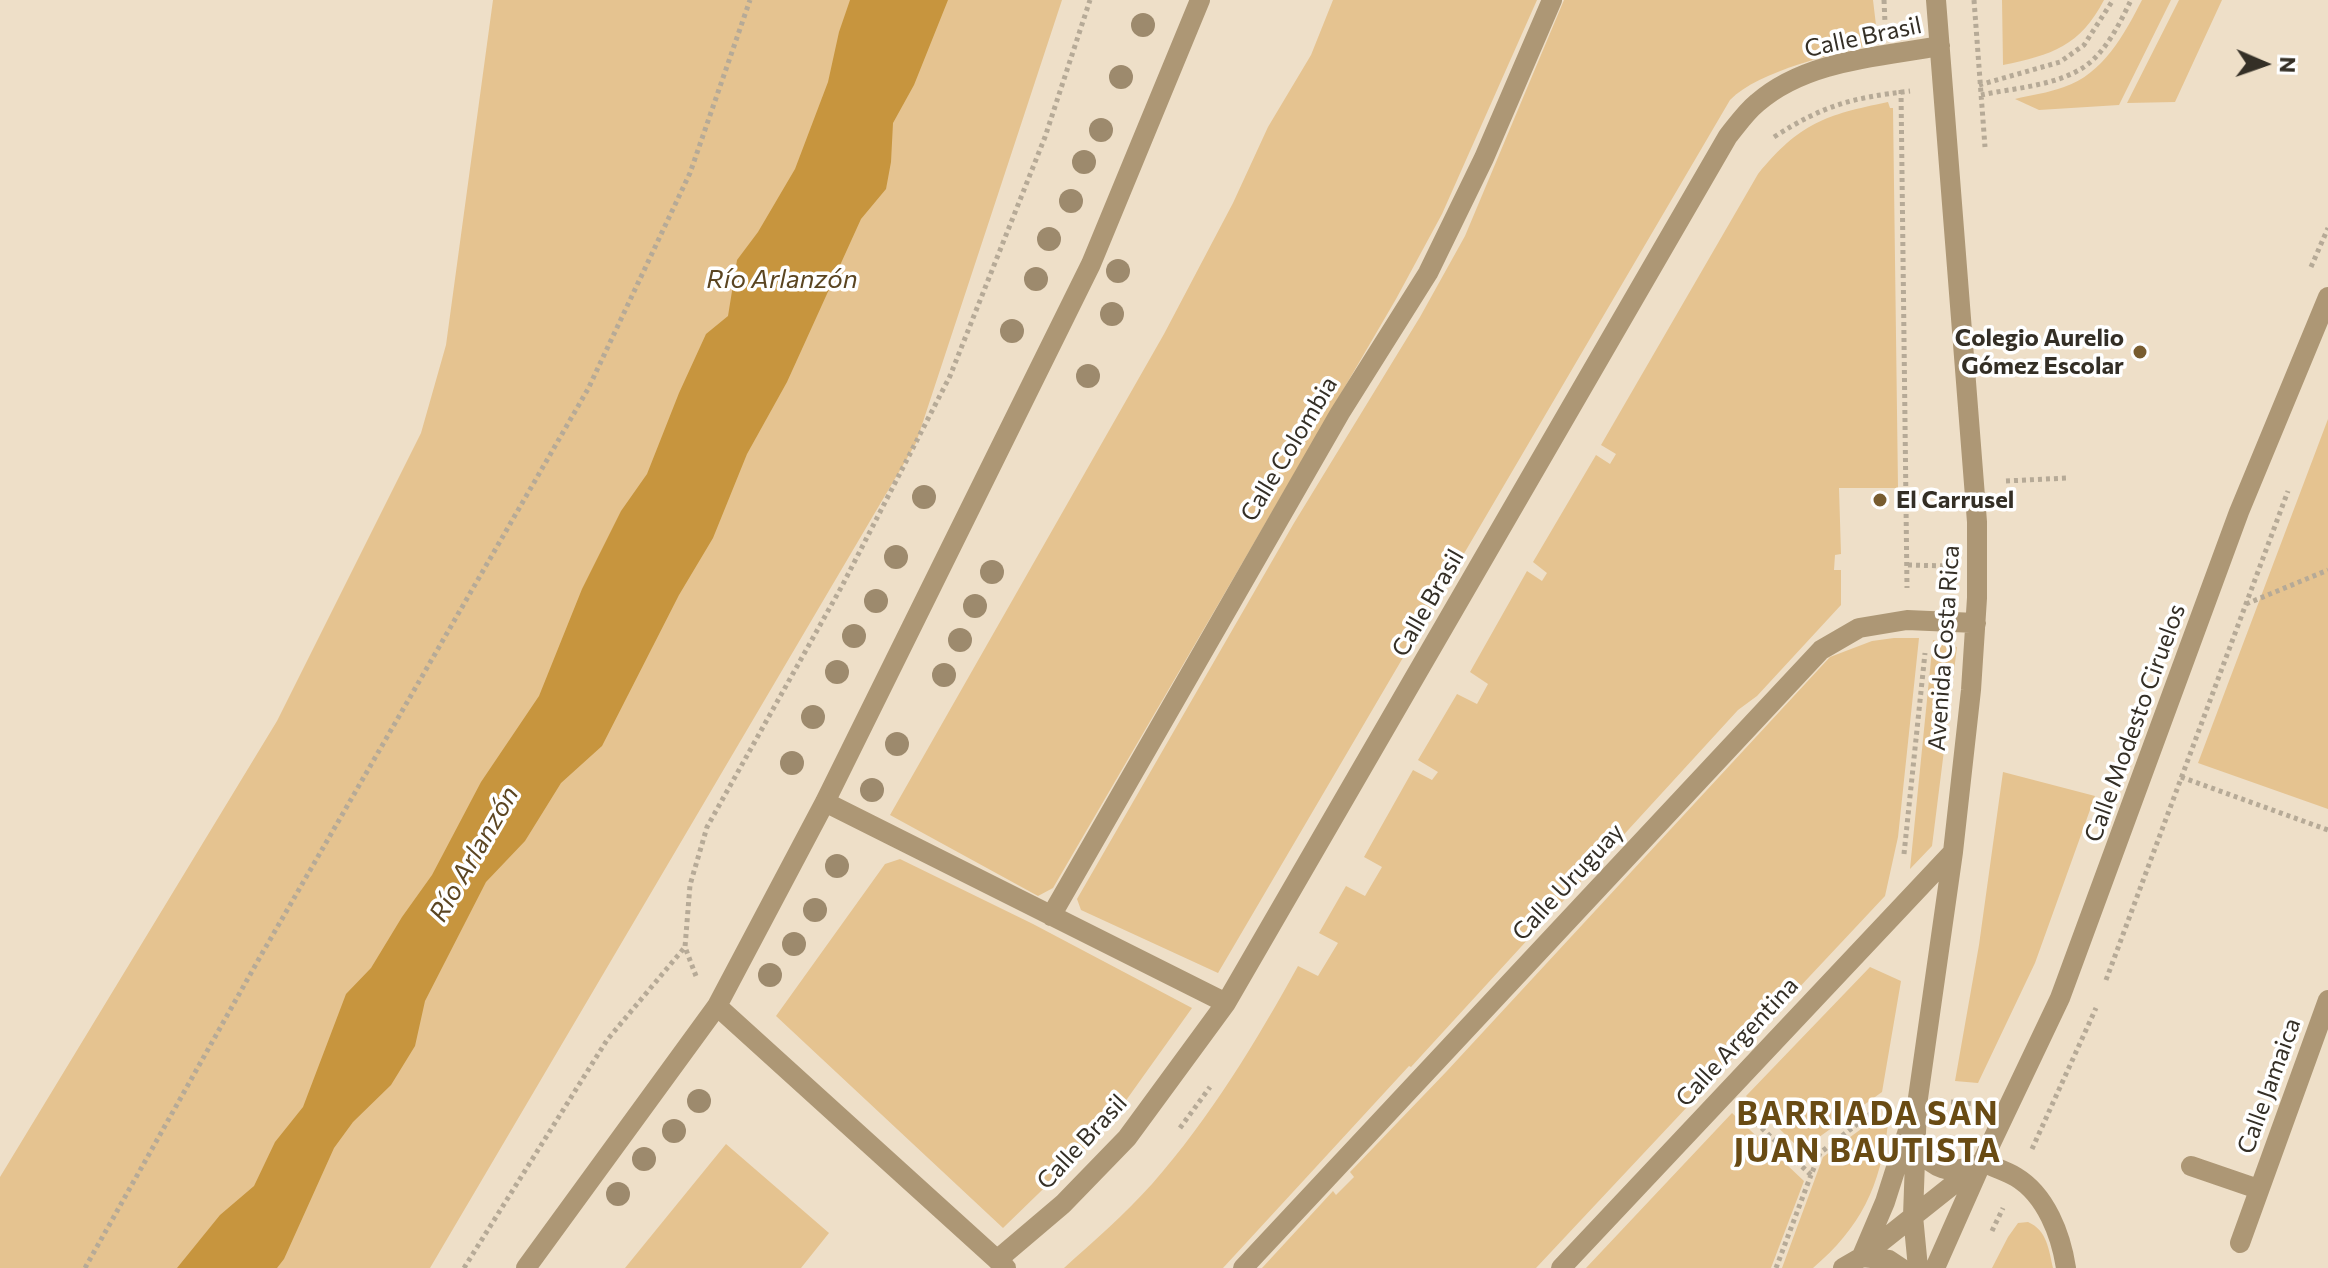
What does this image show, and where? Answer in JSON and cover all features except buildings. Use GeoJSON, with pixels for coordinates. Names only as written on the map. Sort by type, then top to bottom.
{"type":"FeatureCollection","features":[{"type":"Feature","properties":{"kind":"street"},"geometry":{"type":"LineString","coordinates":[[526,1268],[717,1006],[825,802],[1091,264],[1200,0]]}},
{"type":"Feature","properties":{"kind":"street","name":"Calle Colombia"},"geometry":{"type":"LineString","coordinates":[[1051,916],[1340,413],[1428,273],[1484,158],[1552,0]]}},
{"type":"Feature","properties":{"kind":"street","name":"Avenida Costa Rica"},"geometry":{"type":"LineString","coordinates":[[1918,1268],[1913,1216],[1917,1105],[1953,852],[1976,623],[1977,522],[1936,0]]}},
{"type":"Feature","properties":{"kind":"street","name":"Calle Brasil"},"geometry":{"type":"LineString","coordinates":[[1001,1264],[1127,1138],[1226,1003],[1728,136],[1756,103],[1809,73],[1830,66],[1940,46]]}},
{"type":"Feature","properties":{"kind":"street","name":"Calle Modesto Ciruelos"},"geometry":{"type":"LineString","coordinates":[[1935,1268],[2060,998],[2239,512],[2328,297]]}},
{"type":"Feature","properties":{"kind":"street","name":"Calle Uruguay"},"geometry":{"type":"LineString","coordinates":[[1243,1268],[1821,650],[1859,628],[1907,620],[1976,623]]}},
{"type":"Feature","properties":{"kind":"street"},"geometry":{"type":"LineString","coordinates":[[825,802],[1226,1003]]}},
{"type":"Feature","properties":{"kind":"street","name":"Calle Argentina"},"geometry":{"type":"LineString","coordinates":[[1561,1268],[1953,852]]}},
{"type":"Feature","properties":{"kind":"street","name":"Calle Jamaica"},"geometry":{"type":"LineString","coordinates":[[2240,1243],[2328,1000]]}},
{"type":"Feature","properties":{"kind":"street"},"geometry":{"type":"LineString","coordinates":[[717,1006],[1001,1264]]}},
{"type":"Feature","properties":{"kind":"street","name":"Avenida Costa Rica"},"geometry":{"type":"LineString","coordinates":[[1862,1257],[1885,1202],[1917,1105]]}},
{"type":"Feature","properties":{"kind":"street"},"geometry":{"type":"LineString","coordinates":[[1917,1149],[1932,1166],[1947,1171],[1964,1170],[1982,1162],[2018,1178],[2040,1200],[2055,1226],[2066,1268]]}},
{"type":"Feature","properties":{"kind":"street","name":"Calle Modesto Ciruelos"},"geometry":{"type":"LineString","coordinates":[[1843,1268],[1862,1257],[1982,1162]]}},
{"type":"Feature","properties":{"kind":"street","name":"Calle Jamaica"},"geometry":{"type":"LineString","coordinates":[[2191,1166],[2258,1189]]}},
{"type":"Feature","properties":{"kind":"street"},"geometry":{"type":"LineString","coordinates":[[1862,1257],[1889,1260],[1901,1268]]}},
{"type":"Feature","properties":{"kind":"path"},"geometry":{"type":"LineString","coordinates":[[85,1268],[267,943],[588,389],[690,173],[750,0]]}},
{"type":"Feature","properties":{"kind":"path"},"geometry":{"type":"LineString","coordinates":[[717,1006],[700,987],[685,947],[690,885],[707,827],[842,586],[950,376],[1045,137],[1090,0]]}},
{"type":"Feature","properties":{"kind":"path"},"geometry":{"type":"LineString","coordinates":[[1974,0],[1985,155]]}},
{"type":"Feature","properties":{"kind":"path"},"geometry":{"type":"LineString","coordinates":[[1943,87],[1981,85],[2060,62],[2084,45],[2113,0]]}},
{"type":"Feature","properties":{"kind":"path"},"geometry":{"type":"LineString","coordinates":[[1981,95],[2043,83],[2084,67],[2105,44],[2131,0]]}},
{"type":"Feature","properties":{"kind":"path"},"geometry":{"type":"LineString","coordinates":[[1900,53],[1907,620]]}},
{"type":"Feature","properties":{"kind":"path"},"geometry":{"type":"LineString","coordinates":[[2309,271],[2328,228]]}},
{"type":"Feature","properties":{"kind":"path"},"geometry":{"type":"LineString","coordinates":[[2005,466],[2006,496]]}},
{"type":"Feature","properties":{"kind":"path"},"geometry":{"type":"LineString","coordinates":[[2005,481],[2067,478]]}},
{"type":"Feature","properties":{"kind":"path"},"geometry":{"type":"LineString","coordinates":[[2106,980],[2290,486]]}},
{"type":"Feature","properties":{"kind":"path"},"geometry":{"type":"LineString","coordinates":[[2246,604],[2328,570]]}},
{"type":"Feature","properties":{"kind":"path"},"geometry":{"type":"LineString","coordinates":[[2181,777],[2328,830]]}},
{"type":"Feature","properties":{"kind":"path"},"geometry":{"type":"LineString","coordinates":[[464,1268],[607,1040],[685,947]]}},
{"type":"Feature","properties":{"kind":"path"},"geometry":{"type":"LineString","coordinates":[[2090,1024],[2101,995]]}},
{"type":"Feature","properties":{"kind":"path"},"geometry":{"type":"LineString","coordinates":[[1950,1101],[1977,1105]]}},
{"type":"Feature","properties":{"kind":"path"},"geometry":{"type":"LineString","coordinates":[[1776,1268],[1811,1175]]}},
{"type":"Feature","properties":{"kind":"shaded area"},"geometry":{"type":"Polygon","coordinates":[[[493,0],[1062,0],[916,443],[430,1268],[0,1268],[0,1177],[277,721],[421,433],[446,345],[493,0]]]}},
{"type":"Feature","properties":{"kind":"shaded area"},"geometry":{"type":"Polygon","coordinates":[[[1333,0],[1537,0],[1442,214],[1396,299],[1053,888],[1038,896],[890,815],[1164,334],[1233,203],[1268,127],[1311,55],[1333,0]]]}},
{"type":"Feature","properties":{"kind":"shaded area"},"geometry":{"type":"Polygon","coordinates":[[[1564,0],[1873,0],[1878,42],[1778,72],[1743,89],[1730,100],[1218,973],[1081,910],[1077,899],[1294,523],[1420,317],[1465,236],[1564,0]]]}},
{"type":"Feature","properties":{"kind":"shaded area"},"geometry":{"type":"Polygon","coordinates":[[[2002,0],[2104,0],[2085,28],[2063,46],[2003,65],[2002,0]]]}},
{"type":"Feature","properties":{"kind":"shaded area"},"geometry":{"type":"Polygon","coordinates":[[[2142,0],[2171,0],[2119,105],[2039,110],[2015,99],[2064,87],[2090,73],[2111,52],[2142,0]]]}},
{"type":"Feature","properties":{"kind":"shaded area"},"geometry":{"type":"Polygon","coordinates":[[[2179,0],[2222,0],[2175,102],[2127,103],[2179,0]]]}},
{"type":"Feature","properties":{"kind":"shaded area"},"geometry":{"type":"Polygon","coordinates":[[[1888,102],[1893,108],[1898,488],[1839,488],[1841,554],[1835,555],[1834,570],[1841,570],[1841,605],[1757,696],[1738,710],[1223,1268],[1064,1268],[1142,1195],[1173,1159],[1249,1051],[1298,966],[1318,976],[1338,943],[1319,933],[1346,886],[1365,896],[1382,867],[1364,857],[1413,770],[1432,780],[1438,772],[1418,760],[1457,694],[1477,704],[1488,684],[1470,672],[1527,571],[1542,581],[1547,573],[1533,562],[1596,455],[1610,464],[1616,454],[1601,445],[1758,174],[1787,143],[1815,124],[1888,102]]]}},
{"type":"Feature","properties":{"kind":"shaded area"},"geometry":{"type":"Polygon","coordinates":[[[2328,419],[2328,809],[2198,763],[2328,419]]]}},
{"type":"Feature","properties":{"kind":"shaded area"},"geometry":{"type":"Polygon","coordinates":[[[1919,638],[1898,837],[1885,896],[1536,1268],[1262,1268],[1333,1191],[1336,1195],[1354,1177],[1350,1172],[1830,657],[1872,641],[1919,638]]]}},
{"type":"Feature","properties":{"kind":"shaded area"},"geometry":{"type":"Polygon","coordinates":[[[1933,640],[1957,647],[1932,846],[1910,869],[1933,640]]]}},
{"type":"Feature","properties":{"kind":"shaded area"},"geometry":{"type":"Polygon","coordinates":[[[2003,772],[2095,796],[2035,963],[1978,1083],[1955,1081],[1979,945],[2003,772]]]}},
{"type":"Feature","properties":{"kind":"shaded area"},"geometry":{"type":"Polygon","coordinates":[[[900,859],[1033,924],[1192,1008],[1107,1127],[1003,1228],[776,1016],[885,864],[900,859]]]}},
{"type":"Feature","properties":{"kind":"shaded area"},"geometry":{"type":"Polygon","coordinates":[[[1870,967],[1901,981],[1882,1092],[1801,1150],[1746,1096],[1870,967]]]}},
{"type":"Feature","properties":{"kind":"shaded area"},"geometry":{"type":"Polygon","coordinates":[[[1732,1113],[1804,1181],[1771,1268],[1586,1268],[1732,1113]]]}},
{"type":"Feature","properties":{"kind":"shaded area"},"geometry":{"type":"Polygon","coordinates":[[[1872,1121],[1888,1124],[1880,1167],[1856,1221],[1830,1253],[1813,1268],[1782,1268],[1823,1157],[1872,1121]]]}},
{"type":"Feature","properties":{"kind":"shaded area"},"geometry":{"type":"Polygon","coordinates":[[[726,1144],[829,1233],[801,1268],[625,1268],[726,1144]]]}},
{"type":"Feature","properties":{"kind":"shaded area"},"geometry":{"type":"Polygon","coordinates":[[[2028,1222],[2043,1235],[2053,1268],[1992,1268],[2018,1223],[2028,1222]]]}},
{"type":"Feature","properties":{"kind":"water","name":"Río Arlanzón"},"geometry":{"type":"Polygon","coordinates":[[[850,0],[948,0],[914,85],[893,123],[886,189],[861,219],[787,382],[747,454],[713,538],[679,595],[602,746],[561,783],[525,841],[486,882],[425,1001],[415,1046],[391,1085],[353,1122],[334,1148],[284,1259],[277,1268],[177,1268],[220,1215],[254,1186],[275,1142],[303,1107],[346,994],[371,968],[432,875],[481,782],[539,696],[582,589],[621,511],[647,474],[706,334],[728,316],[737,260],[758,232],[795,169],[828,82],[850,0]]]}},
{"type":"Feature","properties":{"kind":"place","name":"Colegio Aurelio Gómez Escolar"},"geometry":{"type":"Point","coordinates":[2140,352]}},
{"type":"Feature","properties":{"kind":"place","name":"El Carrusel"},"geometry":{"type":"Point","coordinates":[1880,500]}},
{"type":"Feature","properties":{"kind":"district","name":"BARRIADA SAN JUAN BAUTISTA"},"geometry":{"type":"Point","coordinates":[1868,1132]}}]}
